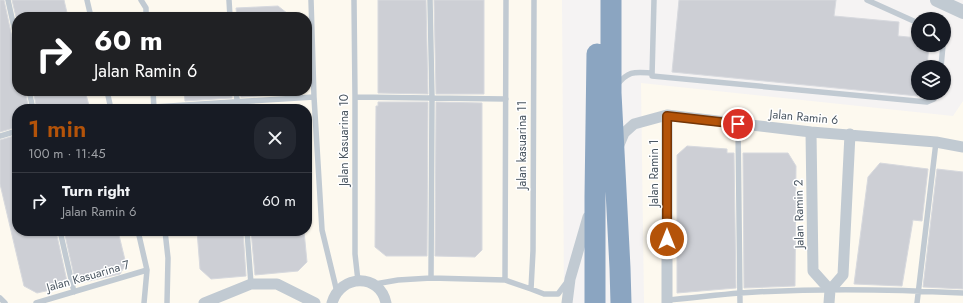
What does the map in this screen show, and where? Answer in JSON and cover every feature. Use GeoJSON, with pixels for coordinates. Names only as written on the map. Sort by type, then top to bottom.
{"type":"FeatureCollection","features":[{"type":"Feature","properties":{"kind":"highway"},"geometry":{"type":"LineString","coordinates":[[595,303],[598,0]]}},
{"type":"Feature","properties":{"kind":"highway"},"geometry":{"type":"LineString","coordinates":[[611,0],[611,93],[621,303]]}},
{"type":"Feature","properties":{"kind":"street"},"geometry":{"type":"LineString","coordinates":[[937,0],[963,12]]}},
{"type":"Feature","properties":{"kind":"street","name":"Jalan Ramin 6"},"geometry":{"type":"LineString","coordinates":[[614,157],[624,133],[634,124],[667,116],[811,132],[936,142],[963,147]]}},
{"type":"Feature","properties":{"kind":"street","name":"Jalan Ramin 1"},"geometry":{"type":"LineString","coordinates":[[667,116],[667,302]]}},
{"type":"Feature","properties":{"kind":"street","name":"Jalan Ramin 2"},"geometry":{"type":"LineString","coordinates":[[811,132],[813,271],[830,290]]}},
{"type":"Feature","properties":{"kind":"street"},"geometry":{"type":"LineString","coordinates":[[829,303],[830,290],[843,276],[850,134]]}},
{"type":"Feature","properties":{"kind":"street"},"geometry":{"type":"LineString","coordinates":[[567,303],[570,279],[595,196]]}},
{"type":"Feature","properties":{"kind":"street"},"geometry":{"type":"LineString","coordinates":[[332,303],[337,292],[343,286],[350,282],[358,281],[374,284],[383,293],[386,303]]}},
{"type":"Feature","properties":{"kind":"street"},"geometry":{"type":"LineString","coordinates":[[204,303],[251,284],[277,284],[315,303]]}},
{"type":"Feature","properties":{"kind":"lane"},"geometry":{"type":"LineString","coordinates":[[8,0],[12,18]]}},
{"type":"Feature","properties":{"kind":"lane"},"geometry":{"type":"LineString","coordinates":[[87,0],[90,12]]}},
{"type":"Feature","properties":{"kind":"lane"},"geometry":{"type":"LineString","coordinates":[[141,0],[146,8],[146,12]]}},
{"type":"Feature","properties":{"kind":"lane"},"geometry":{"type":"LineString","coordinates":[[229,0],[230,12]]}},
{"type":"Feature","properties":{"kind":"lane","name":"Jalan Kasuarina 10"},"geometry":{"type":"LineString","coordinates":[[311,0],[311,12]]}},
{"type":"Feature","properties":{"kind":"lane","name":"Jalan Kasuarina 10"},"geometry":{"type":"LineString","coordinates":[[354,0],[355,254],[358,281]]}},
{"type":"Feature","properties":{"kind":"lane"},"geometry":{"type":"LineString","coordinates":[[430,0],[432,98],[431,278]]}},
{"type":"Feature","properties":{"kind":"lane","name":"Jalan kasuarina 11"},"geometry":{"type":"LineString","coordinates":[[504,280],[506,0]]}},
{"type":"Feature","properties":{"kind":"lane","name":"Jalan kasuarina 11"},"geometry":{"type":"LineString","coordinates":[[531,289],[533,252],[534,0]]}},
{"type":"Feature","properties":{"kind":"lane"},"geometry":{"type":"LineString","coordinates":[[654,0],[652,76],[927,102],[932,100]]}},
{"type":"Feature","properties":{"kind":"lane"},"geometry":{"type":"LineString","coordinates":[[867,0],[911,20]]}},
{"type":"Feature","properties":{"kind":"lane","name":"Jalan Kasuarina 10"},"geometry":{"type":"LineString","coordinates":[[312,32],[314,97],[322,230],[337,292]]}},
{"type":"Feature","properties":{"kind":"lane"},"geometry":{"type":"LineString","coordinates":[[611,93],[622,79],[633,72],[652,73]]}},
{"type":"Feature","properties":{"kind":"lane"},"geometry":{"type":"LineString","coordinates":[[236,96],[237,102]]}},
{"type":"Feature","properties":{"kind":"lane"},"geometry":{"type":"LineString","coordinates":[[209,104],[314,97]]}},
{"type":"Feature","properties":{"kind":"lane"},"geometry":{"type":"LineString","coordinates":[[355,97],[506,99]]}},
{"type":"Feature","properties":{"kind":"lane"},"geometry":{"type":"LineString","coordinates":[[738,124],[740,303]]}},
{"type":"Feature","properties":{"kind":"lane"},"geometry":{"type":"LineString","coordinates":[[0,136],[12,132]]}},
{"type":"Feature","properties":{"kind":"lane"},"geometry":{"type":"LineString","coordinates":[[918,303],[918,291],[936,142]]}},
{"type":"Feature","properties":{"kind":"lane"},"geometry":{"type":"LineString","coordinates":[[61,236],[74,292]]}},
{"type":"Feature","properties":{"kind":"lane"},"geometry":{"type":"LineString","coordinates":[[139,236],[147,270],[144,303]]}},
{"type":"Feature","properties":{"kind":"lane"},"geometry":{"type":"LineString","coordinates":[[166,236],[168,258],[167,303]]}},
{"type":"Feature","properties":{"kind":"lane"},"geometry":{"type":"LineString","coordinates":[[247,236],[251,284]]}},
{"type":"Feature","properties":{"kind":"lane","name":"Jalan Kasuarina 7"},"geometry":{"type":"LineString","coordinates":[[36,303],[147,270]]}},
{"type":"Feature","properties":{"kind":"lane"},"geometry":{"type":"LineString","coordinates":[[374,284],[398,280],[431,278],[504,280],[544,294],[558,294],[570,279]]}},
{"type":"Feature","properties":{"kind":"lane"},"geometry":{"type":"LineString","coordinates":[[667,302],[740,293],[830,290],[963,293]]}},
{"type":"Feature","properties":{"kind":"lane"},"geometry":{"type":"LineString","coordinates":[[0,298],[5,303]]}},
{"type":"Feature","properties":{"kind":"shaded area"},"geometry":{"type":"Polygon","coordinates":[[[0,0],[562,0],[564,303],[0,303],[0,0]]]}},
{"type":"Feature","properties":{"kind":"shaded area"},"geometry":{"type":"Polygon","coordinates":[[[641,83],[953,116],[963,101],[963,303],[644,303],[641,83]]]}},
{"type":"Feature","properties":{"kind":"building"},"geometry":{"type":"Polygon","coordinates":[[[0,0],[4,0],[12,37],[12,96],[26,96],[28,104],[12,104],[12,128],[0,132],[0,0]]]}},
{"type":"Feature","properties":{"kind":"building"},"geometry":{"type":"Polygon","coordinates":[[[12,0],[64,0],[67,12],[15,12],[12,0]]]}},
{"type":"Feature","properties":{"kind":"building"},"geometry":{"type":"Polygon","coordinates":[[[378,0],[426,0],[428,94],[378,93],[378,0]]]}},
{"type":"Feature","properties":{"kind":"building"},"geometry":{"type":"Polygon","coordinates":[[[434,0],[484,0],[484,94],[436,94],[434,0]]]}},
{"type":"Feature","properties":{"kind":"building"},"geometry":{"type":"Polygon","coordinates":[[[679,0],[836,0],[834,16],[899,22],[898,36],[911,37],[911,52],[928,52],[928,60],[911,60],[911,95],[672,72],[679,0]]]}},
{"type":"Feature","properties":{"kind":"building"},"geometry":{"type":"Polygon","coordinates":[[[278,6],[286,12],[236,12],[236,8],[278,6]]]}},
{"type":"Feature","properties":{"kind":"building"},"geometry":{"type":"Polygon","coordinates":[[[34,96],[86,96],[89,104],[36,104],[34,96]]]}},
{"type":"Feature","properties":{"kind":"building"},"geometry":{"type":"Polygon","coordinates":[[[184,96],[232,96],[232,98],[185,101],[184,96]]]}},
{"type":"Feature","properties":{"kind":"building"},"geometry":{"type":"Polygon","coordinates":[[[378,102],[428,102],[427,256],[386,256],[375,247],[376,106],[378,106],[378,102]]]}},
{"type":"Feature","properties":{"kind":"building"},"geometry":{"type":"Polygon","coordinates":[[[436,102],[482,103],[482,250],[475,257],[435,256],[436,102]]]}},
{"type":"Feature","properties":{"kind":"building"},"geometry":{"type":"Polygon","coordinates":[[[12,136],[12,235],[0,184],[0,140],[12,136]]]}},
{"type":"Feature","properties":{"kind":"building"},"geometry":{"type":"Polygon","coordinates":[[[687,146],[727,149],[727,153],[734,153],[736,288],[677,293],[677,155],[687,146]]]}},
{"type":"Feature","properties":{"kind":"building"},"geometry":{"type":"Polygon","coordinates":[[[743,153],[788,153],[796,166],[795,286],[744,288],[743,153]]]}},
{"type":"Feature","properties":{"kind":"building"},"geometry":{"type":"Polygon","coordinates":[[[880,163],[928,169],[922,221],[913,220],[902,286],[854,284],[868,177],[880,163]]]}},
{"type":"Feature","properties":{"kind":"building"},"geometry":{"type":"Polygon","coordinates":[[[937,169],[963,172],[963,289],[923,287],[937,169]]]}},
{"type":"Feature","properties":{"kind":"building"},"geometry":{"type":"Polygon","coordinates":[[[12,236],[57,236],[68,286],[37,293],[24,286],[12,236]]]}},
{"type":"Feature","properties":{"kind":"building"},"geometry":{"type":"Polygon","coordinates":[[[65,236],[119,236],[126,264],[120,274],[76,284],[65,236]]]}},
{"type":"Feature","properties":{"kind":"building"},"geometry":{"type":"Polygon","coordinates":[[[197,236],[243,236],[246,276],[211,279],[200,269],[197,236]]]}},
{"type":"Feature","properties":{"kind":"building"},"geometry":{"type":"Polygon","coordinates":[[[251,236],[304,236],[307,262],[298,271],[255,275],[251,236]]]}},
{"type":"Feature","properties":{"kind":"route"},"geometry":{"type":"LineString","coordinates":[[667,239],[667,116],[738,124]]}}]}
